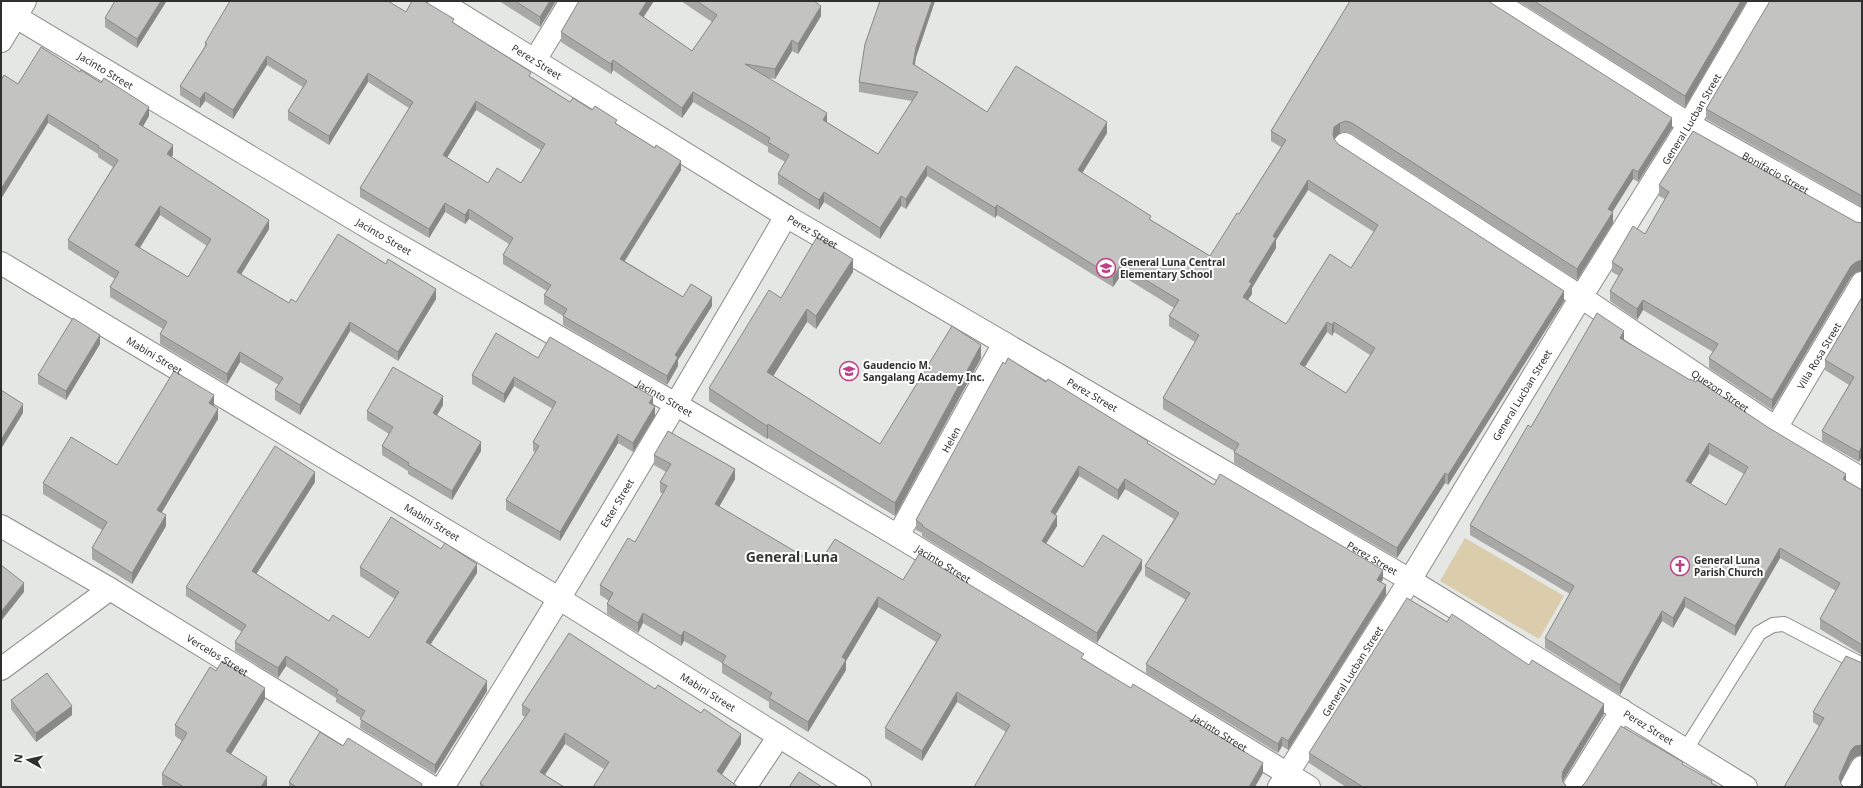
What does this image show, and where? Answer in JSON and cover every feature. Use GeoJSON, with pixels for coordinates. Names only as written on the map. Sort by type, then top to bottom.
{"type":"FeatureCollection","features":[{"type":"Feature","properties":{"kind":"street","name":"Perez Street"},"geometry":{"type":"LineString","coordinates":[[440,1],[786,216],[1410,580],[1686,748],[1746,787]]}},
{"type":"Feature","properties":{"kind":"street"},"geometry":{"type":"LineString","coordinates":[[535,60],[571,1]]}},
{"type":"Feature","properties":{"kind":"street","name":"Bonifacio Street"},"geometry":{"type":"LineString","coordinates":[[1495,1],[1689,124],[1862,221]]}},
{"type":"Feature","properties":{"kind":"street","name":"General Lucban Street"},"geometry":{"type":"LineString","coordinates":[[1283,780],[1410,580],[1581,297],[1689,124],[1761,1]]}},
{"type":"Feature","properties":{"kind":"street"},"geometry":{"type":"LineString","coordinates":[[1,41],[14,8]]}},
{"type":"Feature","properties":{"kind":"street","name":"Jacinto Street"},"geometry":{"type":"LineString","coordinates":[[14,8],[376,232],[898,536],[1283,780],[1309,787]]}},
{"type":"Feature","properties":{"kind":"street","name":"Quezon Street"},"geometry":{"type":"LineString","coordinates":[[1345,144],[1581,297],[1776,428],[1862,479]]}},
{"type":"Feature","properties":{"kind":"street","name":"Ester Street"},"geometry":{"type":"LineString","coordinates":[[443,787],[560,599],[676,406],[786,216]]}},
{"type":"Feature","properties":{"kind":"street","name":"Mabini Street"},"geometry":{"type":"LineString","coordinates":[[1,263],[560,599],[860,787]]}},
{"type":"Feature","properties":{"kind":"street","name":"Villa Rosa Street"},"geometry":{"type":"LineString","coordinates":[[1776,428],[1862,283]]}},
{"type":"Feature","properties":{"kind":"street","name":"Helen"},"geometry":{"type":"LineString","coordinates":[[898,536],[1004,343]]}},
{"type":"Feature","properties":{"kind":"street","name":"Vercelos Street"},"geometry":{"type":"LineString","coordinates":[[1,526],[110,589],[432,787]]}},
{"type":"Feature","properties":{"kind":"street"},"geometry":{"type":"LineString","coordinates":[[1,669],[110,589]]}},
{"type":"Feature","properties":{"kind":"street"},"geometry":{"type":"LineString","coordinates":[[1574,787],[1622,710]]}},
{"type":"Feature","properties":{"kind":"street"},"geometry":{"type":"LineString","coordinates":[[745,787],[779,736]]}},
{"type":"Feature","properties":{"kind":"street"},"geometry":{"type":"LineString","coordinates":[[1851,787],[1862,767]]}},
{"type":"Feature","properties":{"kind":"lane"},"geometry":{"type":"LineString","coordinates":[[1686,748],[1760,633],[1773,625],[1784,624],[1862,664]]}},
{"type":"Feature","properties":{"kind":"shaded area"},"geometry":{"type":"Polygon","coordinates":[[[1465,538],[1564,596],[1539,639],[1440,581],[1465,538]]]}},
{"type":"Feature","properties":{"kind":"building"},"geometry":{"type":"Polygon","coordinates":[[[115,1],[161,1],[137,39],[105,18],[115,1]]]}},
{"type":"Feature","properties":{"kind":"building"},"geometry":{"type":"Polygon","coordinates":[[[230,1],[388,1],[406,12],[412,1],[424,1],[454,19],[452,22],[531,72],[529,76],[570,102],[573,98],[592,110],[595,106],[617,120],[615,123],[655,148],[656,145],[681,161],[620,259],[683,297],[691,284],[712,297],[675,355],[678,357],[667,376],[563,316],[567,309],[544,295],[551,285],[503,255],[513,238],[469,209],[465,215],[445,203],[429,229],[360,188],[413,102],[368,73],[329,136],[288,111],[307,81],[267,56],[233,110],[205,92],[200,99],[180,86],[207,44],[205,43],[230,1]],[[476,101],[443,155],[488,183],[497,168],[521,183],[545,144],[476,101]]]}},
{"type":"Feature","properties":{"kind":"building"},"geometry":{"type":"Polygon","coordinates":[[[515,1],[550,1],[540,17],[515,1]]]}},
{"type":"Feature","properties":{"kind":"building"},"geometry":{"type":"Polygon","coordinates":[[[579,1],[647,1],[639,14],[692,51],[717,15],[697,1],[814,1],[821,6],[798,44],[792,40],[775,69],[745,64],[827,113],[823,120],[878,154],[918,92],[859,82],[865,44],[880,1],[932,1],[916,47],[913,64],[987,112],[1016,66],[1107,122],[1078,170],[1151,216],[1149,219],[1210,256],[1237,213],[1239,214],[1286,140],[1271,131],[1350,1],[1488,1],[1672,118],[1638,172],[1633,169],[1608,209],[1613,212],[1577,269],[1352,123],[1346,121],[1334,127],[1334,139],[1338,144],[1564,291],[1448,475],[1445,473],[1397,548],[1234,452],[1239,444],[1163,398],[1199,335],[1169,316],[1179,300],[1121,265],[1113,277],[997,205],[995,208],[927,166],[906,199],[901,196],[880,228],[824,192],[819,200],[778,174],[789,155],[768,142],[770,138],[693,92],[682,108],[613,60],[611,64],[561,32],[579,1]],[[1308,180],[1273,236],[1276,238],[1249,282],[1252,283],[1243,297],[1286,324],[1330,254],[1351,268],[1378,225],[1308,180]],[[1327,322],[1300,364],[1346,393],[1375,348],[1334,322],[1332,325],[1327,322]]]}},
{"type":"Feature","properties":{"kind":"building"},"geometry":{"type":"Polygon","coordinates":[[[1534,1],[1741,1],[1685,96],[1534,1]]]}},
{"type":"Feature","properties":{"kind":"building"},"geometry":{"type":"Polygon","coordinates":[[[1770,1],[1862,1],[1862,196],[1706,109],[1770,1]]]}},
{"type":"Feature","properties":{"kind":"building"},"geometry":{"type":"Polygon","coordinates":[[[41,47],[80,72],[81,70],[101,83],[104,78],[149,107],[139,124],[173,145],[167,154],[269,220],[237,272],[289,303],[291,299],[296,302],[338,234],[386,264],[388,259],[436,289],[398,352],[350,322],[300,405],[275,390],[283,378],[240,352],[227,374],[160,334],[167,322],[110,287],[119,272],[68,240],[118,160],[98,147],[99,146],[48,114],[1,189],[1,80],[4,75],[18,84],[41,47]],[[160,206],[135,245],[188,277],[211,239],[160,206]]]}},
{"type":"Feature","properties":{"kind":"building"},"geometry":{"type":"Polygon","coordinates":[[[1693,131],[1856,222],[1862,223],[1862,260],[1851,266],[1772,400],[1709,358],[1718,344],[1643,300],[1637,309],[1610,291],[1623,269],[1612,262],[1633,226],[1645,234],[1669,192],[1659,185],[1693,131]]]}},
{"type":"Feature","properties":{"kind":"building"},"geometry":{"type":"Polygon","coordinates":[[[817,237],[853,259],[816,316],[807,309],[767,372],[880,444],[952,326],[981,345],[895,503],[768,424],[767,426],[709,388],[769,290],[781,298],[817,237]]]}},
{"type":"Feature","properties":{"kind":"building"},"geometry":{"type":"Polygon","coordinates":[[[1862,297],[1862,446],[1859,452],[1822,431],[1854,377],[1825,360],[1862,297]]]}},
{"type":"Feature","properties":{"kind":"building"},"geometry":{"type":"Polygon","coordinates":[[[1597,313],[1624,331],[1620,338],[1690,380],[1696,382],[1697,380],[1769,428],[1846,474],[1843,479],[1862,490],[1862,645],[1820,619],[1840,583],[1780,548],[1735,626],[1685,597],[1673,618],[1662,611],[1620,685],[1545,638],[1574,586],[1470,525],[1528,425],[1531,427],[1597,313]],[[1709,443],[1686,481],[1726,505],[1748,467],[1709,443]]]}},
{"type":"Feature","properties":{"kind":"building"},"geometry":{"type":"Polygon","coordinates":[[[73,318],[100,335],[66,391],[38,375],[73,318]]]}},
{"type":"Feature","properties":{"kind":"building"},"geometry":{"type":"Polygon","coordinates":[[[496,333],[538,358],[550,337],[653,397],[649,403],[655,406],[633,443],[618,434],[560,532],[506,500],[539,446],[533,442],[556,402],[514,377],[504,394],[472,375],[496,333]]]}},
{"type":"Feature","properties":{"kind":"building"},"geometry":{"type":"Polygon","coordinates":[[[1008,358],[1046,382],[1048,379],[1148,441],[1147,443],[1214,485],[1220,474],[1383,570],[1377,580],[1386,585],[1288,741],[1282,737],[1278,744],[1146,664],[1190,593],[1145,566],[1179,513],[1125,479],[1118,490],[1079,466],[1051,512],[1057,516],[1042,541],[1083,567],[1103,535],[1142,560],[1097,633],[922,526],[923,525],[916,520],[1003,362],[1005,364],[1008,358]]]}},
{"type":"Feature","properties":{"kind":"building"},"geometry":{"type":"Polygon","coordinates":[[[393,367],[443,396],[433,413],[481,442],[452,491],[408,465],[409,463],[382,446],[393,427],[367,411],[393,367]]]}},
{"type":"Feature","properties":{"kind":"building"},"geometry":{"type":"Polygon","coordinates":[[[174,371],[214,395],[209,403],[218,409],[157,510],[166,515],[132,573],[92,548],[107,522],[43,483],[71,437],[117,465],[174,371]]]}},
{"type":"Feature","properties":{"kind":"building"},"geometry":{"type":"Polygon","coordinates":[[[1,390],[23,404],[1,440],[1,390]]]}},
{"type":"Feature","properties":{"kind":"building"},"geometry":{"type":"Polygon","coordinates":[[[668,431],[735,469],[715,504],[818,565],[835,539],[903,580],[919,554],[1084,654],[1081,658],[1131,688],[1133,684],[1263,763],[1249,787],[974,787],[1010,725],[957,692],[922,751],[885,728],[941,635],[878,597],[842,657],[846,660],[808,722],[769,698],[772,693],[722,663],[726,656],[684,631],[681,636],[643,613],[638,623],[607,604],[613,593],[600,585],[628,538],[635,542],[667,486],[660,482],[671,464],[654,455],[668,431]]]}},
{"type":"Feature","properties":{"kind":"building"},"geometry":{"type":"Polygon","coordinates":[[[275,446],[315,472],[252,571],[329,621],[333,615],[369,638],[399,592],[360,567],[391,517],[441,549],[445,543],[477,564],[426,642],[487,681],[435,765],[360,719],[365,711],[336,693],[338,690],[286,656],[278,668],[235,642],[246,625],[186,587],[275,446]]]}},
{"type":"Feature","properties":{"kind":"building"},"geometry":{"type":"Polygon","coordinates":[[[1,565],[24,583],[1,612],[1,565]]]}},
{"type":"Feature","properties":{"kind":"building"},"geometry":{"type":"Polygon","coordinates":[[[1407,598],[1447,622],[1452,614],[1529,665],[1532,660],[1604,704],[1563,771],[1563,782],[1567,787],[1363,787],[1309,753],[1407,598]]]}},
{"type":"Feature","properties":{"kind":"building"},"geometry":{"type":"Polygon","coordinates":[[[569,633],[655,689],[658,685],[701,713],[704,709],[741,734],[717,771],[738,787],[593,787],[609,762],[565,733],[540,772],[564,787],[485,787],[480,783],[530,710],[522,705],[569,633]]]}},
{"type":"Feature","properties":{"kind":"building"},"geometry":{"type":"Polygon","coordinates":[[[1846,656],[1862,663],[1862,745],[1855,746],[1851,750],[1839,777],[1841,784],[1844,787],[1784,787],[1824,718],[1813,712],[1846,656]]]}},
{"type":"Feature","properties":{"kind":"building"},"geometry":{"type":"Polygon","coordinates":[[[222,661],[265,688],[226,751],[267,777],[261,787],[184,787],[162,774],[187,733],[175,725],[210,667],[216,671],[222,661]]]}},
{"type":"Feature","properties":{"kind":"building"},"geometry":{"type":"Polygon","coordinates":[[[47,673],[72,706],[36,733],[11,700],[47,673]]]}},
{"type":"Feature","properties":{"kind":"building"},"geometry":{"type":"Polygon","coordinates":[[[1621,726],[1683,762],[1682,764],[1712,781],[1711,783],[1719,787],[1581,787],[1621,726]]]}},
{"type":"Feature","properties":{"kind":"building"},"geometry":{"type":"Polygon","coordinates":[[[320,732],[343,746],[348,738],[422,784],[421,787],[296,787],[289,782],[320,732]]]}},
{"type":"Feature","properties":{"kind":"building"},"geometry":{"type":"Polygon","coordinates":[[[799,772],[822,787],[789,787],[799,772]]]}},
{"type":"Feature","properties":{"kind":"place","name":"General Luna Central Elementary School"},"geometry":{"type":"Point","coordinates":[1106,268]}},
{"type":"Feature","properties":{"kind":"place","name":"Gaudencio M. Sangalang Academy Inc."},"geometry":{"type":"Point","coordinates":[849,371]}},
{"type":"Feature","properties":{"kind":"place","name":"General Luna Parish Church"},"geometry":{"type":"Point","coordinates":[1680,566]}},
{"type":"Feature","properties":{"kind":"district","name":"General Luna"},"geometry":{"type":"Point","coordinates":[792,556]}}]}
